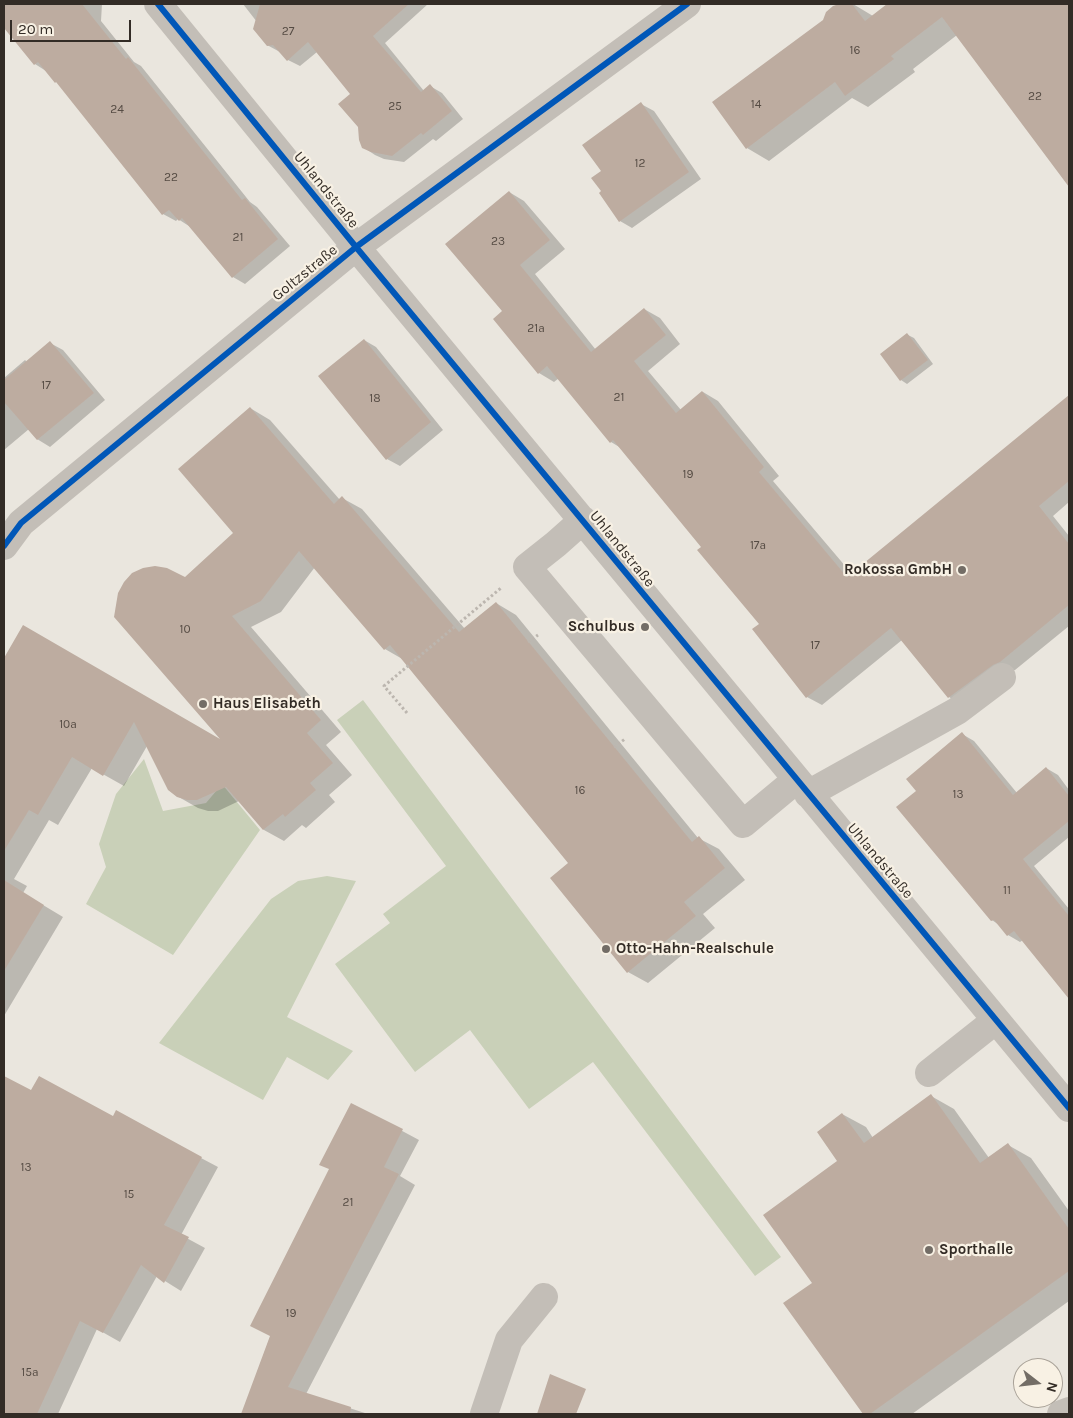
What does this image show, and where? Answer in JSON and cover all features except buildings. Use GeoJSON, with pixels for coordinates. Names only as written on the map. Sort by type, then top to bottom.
{"type":"FeatureCollection","features":[{"type":"Feature","properties":{"kind":"street","name":"Uhlandstraße"},"geometry":{"type":"LineString","coordinates":[[158,4],[356,247],[1069,1108]]}},
{"type":"Feature","properties":{"kind":"street","name":"Goltzstraße"},"geometry":{"type":"LineString","coordinates":[[4,546],[20,523],[356,247],[687,4]]}},
{"type":"Feature","properties":{"kind":"street"},"geometry":{"type":"LineString","coordinates":[[583,520],[527,567],[743,824],[802,787],[957,711],[1002,677]]}},
{"type":"Feature","properties":{"kind":"street"},"geometry":{"type":"LineString","coordinates":[[929,1073],[996,1020]]}},
{"type":"Feature","properties":{"kind":"street"},"geometry":{"type":"LineString","coordinates":[[484,1414],[509,1340],[544,1297]]}},
{"type":"Feature","properties":{"kind":"street"},"geometry":{"type":"LineString","coordinates":[[1061,1414],[1069,1411]]}},
{"type":"Feature","properties":{"kind":"path"},"geometry":{"type":"LineString","coordinates":[[407,713],[384,686],[527,567]]}},
{"type":"Feature","properties":{"kind":"path"},"geometry":{"type":"LineString","coordinates":[[447,634],[454,636]]}},
{"type":"Feature","properties":{"kind":"green space"},"geometry":{"type":"Polygon","coordinates":[[[363,700],[781,1257],[755,1276],[593,1062],[529,1109],[470,1030],[415,1072],[335,964],[390,923],[383,914],[446,866],[337,720],[363,700]]]}},
{"type":"Feature","properties":{"kind":"green space"},"geometry":{"type":"Polygon","coordinates":[[[144,759],[163,811],[206,803],[222,784],[260,830],[173,955],[86,904],[106,867],[99,844],[116,794],[144,759]]]}},
{"type":"Feature","properties":{"kind":"green space"},"geometry":{"type":"Polygon","coordinates":[[[327,876],[356,881],[287,1017],[353,1051],[328,1080],[287,1057],[263,1100],[159,1043],[271,899],[298,881],[327,876]]]}},
{"type":"Feature","properties":{"kind":"cycle path"},"geometry":{"type":"LineString","coordinates":[[158,4],[356,247],[1069,1108]]}},
{"type":"Feature","properties":{"kind":"cycle path"},"geometry":{"type":"LineString","coordinates":[[4,546],[21,523],[356,247],[687,4]]}},
{"type":"Feature","properties":{"kind":"place","name":"Rokossa GmbH"},"geometry":{"type":"Point","coordinates":[962,570]}},
{"type":"Feature","properties":{"kind":"place","name":"Schulbus"},"geometry":{"type":"Point","coordinates":[645,627]}},
{"type":"Feature","properties":{"kind":"place","name":"Haus Elisabeth"},"geometry":{"type":"Point","coordinates":[203,704]}},
{"type":"Feature","properties":{"kind":"place","name":"Otto-Hahn-Realschule"},"geometry":{"type":"Point","coordinates":[606,949]}},
{"type":"Feature","properties":{"kind":"place","name":"Sporthalle"},"geometry":{"type":"Point","coordinates":[929,1250]}}]}
